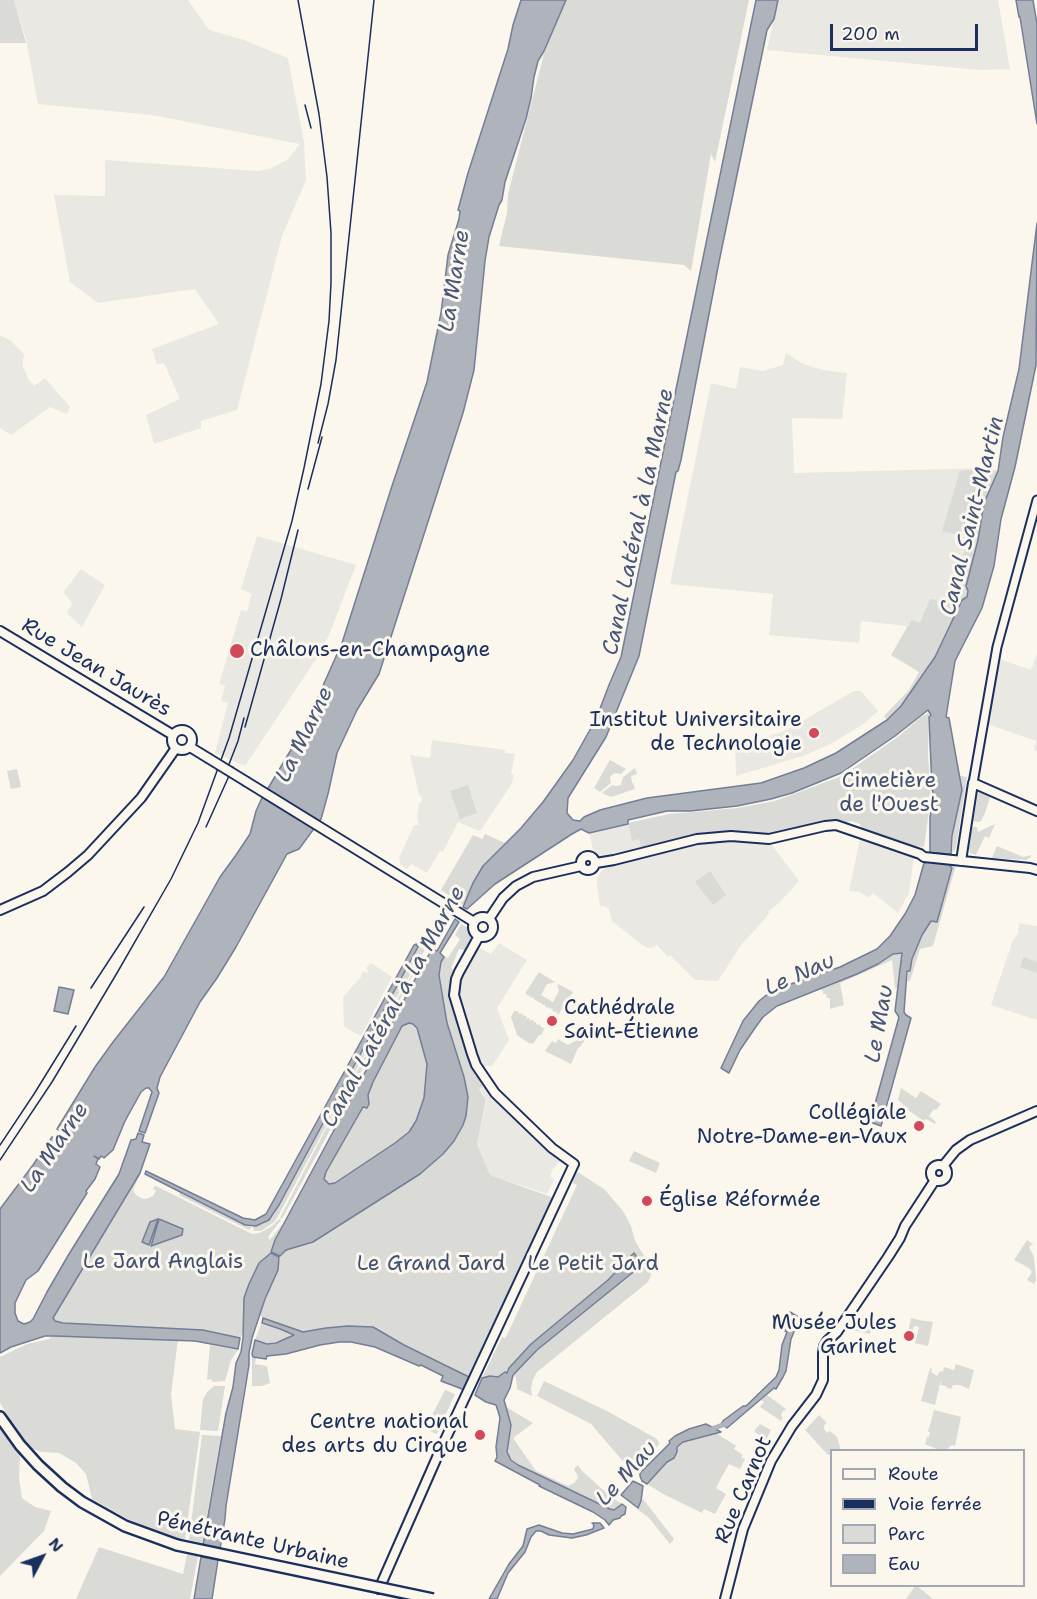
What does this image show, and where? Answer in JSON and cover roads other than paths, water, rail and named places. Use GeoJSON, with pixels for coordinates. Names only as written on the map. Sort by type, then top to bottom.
{"type":"FeatureCollection","features":[{"type":"Feature","properties":{"kind":"main road","name":"Rue Jean Jaurès"},"geometry":{"type":"LineString","coordinates":[[0,631],[173,735]]}},
{"type":"Feature","properties":{"kind":"main road"},"geometry":{"type":"LineString","coordinates":[[178,731],[188,732],[192,740],[190,747],[182,750],[176,748],[172,744],[173,735],[178,731]]}},
{"type":"Feature","properties":{"kind":"main road"},"geometry":{"type":"LineString","coordinates":[[190,747],[472,921]]}},
{"type":"Feature","properties":{"kind":"main road"},"geometry":{"type":"LineString","coordinates":[[0,910],[43,891],[88,855],[141,798],[176,748]]}},
{"type":"Feature","properties":{"kind":"main road"},"geometry":{"type":"LineString","coordinates":[[958,861],[973,783],[1037,811]]}},
{"type":"Feature","properties":{"kind":"main road"},"geometry":{"type":"LineString","coordinates":[[489,919],[503,898],[516,886],[533,877],[581,866],[582,859],[587,856],[592,857],[596,863],[697,839],[731,836],[769,839],[825,826],[836,825],[924,857],[1033,869]]}},
{"type":"Feature","properties":{"kind":"main road"},"geometry":{"type":"LineString","coordinates":[[472,921],[479,918],[489,919]]}},
{"type":"Feature","properties":{"kind":"main road"},"geometry":{"type":"LineString","coordinates":[[472,921],[473,930],[478,936],[484,937],[491,933],[492,924],[489,919]]}},
{"type":"Feature","properties":{"kind":"main road"},"geometry":{"type":"LineString","coordinates":[[379,1589],[402,1533],[574,1164],[552,1148],[495,1093],[474,1059],[454,995],[456,979],[478,936]]}},
{"type":"Feature","properties":{"kind":"main road","name":"Rue Carnot"},"geometry":{"type":"LineString","coordinates":[[725,1599],[742,1533],[775,1453],[816,1395],[823,1380],[824,1346],[840,1328],[900,1238],[905,1226],[935,1180],[931,1176],[932,1168],[936,1165],[943,1166],[956,1150],[970,1140],[1037,1111]]}},
{"type":"Feature","properties":{"kind":"main road","name":"Pénétrante Urbaine"},"geometry":{"type":"LineString","coordinates":[[0,1418],[38,1466],[77,1498],[125,1527],[177,1545],[433,1599]]}},
{"type":"Feature","properties":{"kind":"street"},"geometry":{"type":"LineString","coordinates":[[973,783],[997,647],[1037,500]]}},
{"type":"Feature","properties":{"kind":"water","name":"La Marne"},"geometry":{"type":"Polygon","coordinates":[[[521,0],[566,0],[538,61],[526,119],[489,237],[474,370],[463,413],[379,674],[357,710],[337,753],[321,819],[299,849],[287,854],[236,947],[200,1002],[160,1077],[157,1088],[159,1093],[145,1133],[139,1131],[152,1092],[149,1088],[141,1092],[125,1121],[113,1150],[104,1158],[101,1156],[99,1159],[94,1156],[98,1159],[96,1164],[100,1167],[95,1179],[38,1271],[26,1280],[15,1303],[18,1321],[24,1324],[30,1322],[119,1174],[131,1140],[136,1139],[138,1133],[144,1135],[142,1142],[150,1144],[140,1173],[53,1318],[63,1323],[203,1330],[240,1338],[238,1349],[195,1341],[45,1336],[0,1353],[0,1209],[52,1137],[57,1139],[61,1132],[57,1129],[95,1067],[164,977],[220,877],[250,834],[261,800],[304,728],[342,643],[427,382],[441,313],[448,255],[459,219],[460,211],[458,210],[521,0]]]}},
{"type":"Feature","properties":{"kind":"water"},"geometry":{"type":"Polygon","coordinates":[[[756,0],[778,0],[774,19],[767,30],[681,460],[676,472],[639,656],[606,737],[568,798],[567,813],[573,820],[580,821],[600,810],[647,798],[761,783],[804,768],[836,753],[887,720],[901,706],[935,657],[962,600],[967,597],[966,586],[978,540],[984,503],[998,471],[1003,437],[1019,369],[1037,223],[1036,365],[1015,467],[1001,519],[994,566],[982,608],[955,661],[946,717],[949,718],[962,790],[952,836],[951,854],[930,853],[930,817],[934,796],[929,717],[931,715],[928,710],[841,773],[792,793],[737,806],[667,811],[628,820],[628,824],[589,833],[581,829],[495,884],[467,909],[463,907],[483,866],[521,828],[573,760],[596,719],[621,657],[756,0]]]}},
{"type":"Feature","properties":{"kind":"water"},"geometry":{"type":"Polygon","coordinates":[[[1016,0],[1033,0],[1037,24],[1037,124],[1020,17],[1016,0]]]}},
{"type":"Feature","properties":{"kind":"water"},"geometry":{"type":"Polygon","coordinates":[[[924,863],[950,864],[952,868],[937,922],[931,921],[922,935],[912,959],[910,971],[907,971],[904,1012],[911,1018],[881,1126],[870,1122],[899,1017],[895,1011],[902,953],[893,954],[857,974],[777,1006],[763,1017],[755,1028],[740,1050],[729,1073],[721,1068],[743,1021],[759,1001],[769,993],[840,967],[877,949],[890,936],[905,914],[915,895],[924,863]]]}},
{"type":"Feature","properties":{"kind":"water"},"geometry":{"type":"Polygon","coordinates":[[[455,919],[459,922],[440,953],[444,957],[439,975],[447,1023],[468,1097],[463,1125],[443,1154],[420,1174],[313,1242],[286,1250],[280,1256],[271,1252],[275,1240],[413,983],[432,949],[437,951],[455,919]],[[413,1024],[402,1026],[373,1082],[368,1095],[367,1108],[363,1107],[326,1172],[324,1179],[329,1184],[335,1183],[395,1143],[409,1132],[416,1121],[424,1098],[427,1064],[417,1028],[413,1024]]]}},
{"type":"Feature","properties":{"kind":"water"},"geometry":{"type":"Polygon","coordinates":[[[416,944],[418,947],[269,1220],[256,1226],[245,1225],[145,1174],[146,1171],[243,1218],[255,1220],[266,1214],[416,944]]]}},
{"type":"Feature","properties":{"kind":"water"},"geometry":{"type":"Polygon","coordinates":[[[59,987],[74,990],[68,1014],[54,1011],[59,987]]]}},
{"type":"Feature","properties":{"kind":"water"},"geometry":{"type":"Polygon","coordinates":[[[158,1219],[149,1245],[142,1242],[150,1222],[158,1219]]]}},
{"type":"Feature","properties":{"kind":"water"},"geometry":{"type":"Polygon","coordinates":[[[159,1219],[183,1229],[182,1235],[151,1246],[159,1219]]]}},
{"type":"Feature","properties":{"kind":"water"},"geometry":{"type":"Polygon","coordinates":[[[271,1253],[279,1257],[278,1270],[252,1338],[220,1549],[203,1545],[226,1413],[236,1363],[241,1352],[244,1298],[259,1263],[271,1253]]]}},
{"type":"Feature","properties":{"kind":"water"},"geometry":{"type":"Polygon","coordinates":[[[634,1253],[642,1265],[537,1350],[513,1375],[504,1400],[511,1425],[507,1452],[511,1460],[610,1509],[614,1510],[622,1504],[626,1507],[625,1514],[613,1520],[609,1525],[593,1512],[539,1486],[495,1461],[500,1418],[498,1411],[496,1405],[475,1395],[482,1378],[498,1377],[507,1373],[531,1344],[608,1280],[634,1253]]]}},
{"type":"Feature","properties":{"kind":"water"},"geometry":{"type":"Polygon","coordinates":[[[790,1312],[800,1318],[791,1339],[783,1377],[776,1389],[774,1388],[727,1428],[721,1424],[724,1420],[746,1406],[776,1377],[790,1312]]]}},
{"type":"Feature","properties":{"kind":"water"},"geometry":{"type":"Polygon","coordinates":[[[263,1318],[303,1332],[348,1326],[373,1327],[469,1377],[462,1389],[441,1381],[443,1376],[421,1365],[375,1347],[351,1342],[320,1345],[286,1354],[267,1356],[266,1359],[253,1357],[255,1340],[267,1344],[276,1343],[294,1335],[262,1323],[263,1318]]]}},
{"type":"Feature","properties":{"kind":"water"},"geometry":{"type":"Polygon","coordinates":[[[706,1424],[721,1432],[683,1442],[677,1447],[674,1458],[667,1462],[647,1484],[642,1481],[640,1473],[670,1443],[669,1441],[689,1429],[706,1424]]]}},
{"type":"Feature","properties":{"kind":"water"},"geometry":{"type":"Polygon","coordinates":[[[633,1481],[643,1486],[638,1508],[621,1495],[633,1481]]]}},
{"type":"Feature","properties":{"kind":"water"},"geometry":{"type":"Polygon","coordinates":[[[592,1523],[600,1523],[604,1528],[572,1538],[536,1531],[525,1552],[508,1573],[497,1599],[489,1599],[509,1564],[523,1546],[527,1529],[539,1525],[562,1533],[573,1534],[593,1529],[592,1523]]]}},
{"type":"Feature","properties":{"kind":"water"},"geometry":{"type":"Polygon","coordinates":[[[201,1557],[218,1560],[212,1599],[194,1599],[201,1557]]]}},
{"type":"Feature","properties":{"kind":"waterway","name":"Le Mau"},"geometry":{"type":"LineString","coordinates":[[709,1430],[728,1423]]}},
{"type":"Feature","properties":{"kind":"railway"},"geometry":{"type":"LineString","coordinates":[[0,1160],[52,1082],[117,973],[171,879],[198,823],[229,738],[292,521],[321,384],[331,283],[331,233],[327,177],[319,114],[298,0]]}},
{"type":"Feature","properties":{"kind":"railway"},"geometry":{"type":"LineString","coordinates":[[318,443],[336,360],[374,0]]}},
{"type":"Feature","properties":{"kind":"railway"},"geometry":{"type":"LineString","coordinates":[[305,105],[311,128]]}},
{"type":"Feature","properties":{"kind":"railway"},"geometry":{"type":"LineString","coordinates":[[308,489],[322,437]]}},
{"type":"Feature","properties":{"kind":"railway"},"geometry":{"type":"LineString","coordinates":[[245,727],[298,530]]}},
{"type":"Feature","properties":{"kind":"railway"},"geometry":{"type":"LineString","coordinates":[[226,772],[244,718]]}},
{"type":"Feature","properties":{"kind":"railway"},"geometry":{"type":"LineString","coordinates":[[206,827],[233,767]]}},
{"type":"Feature","properties":{"kind":"railway"},"geometry":{"type":"LineString","coordinates":[[91,988],[144,907]]}},
{"type":"Feature","properties":{"kind":"railway"},"geometry":{"type":"LineString","coordinates":[[0,1145],[76,1026]]}},
{"type":"Feature","properties":{"kind":"place","name":"Châlons-en-Champagne"},"geometry":{"type":"Point","coordinates":[237,651]}},
{"type":"Feature","properties":{"kind":"place","name":"Institut Universitaire de Technologie"},"geometry":{"type":"Point","coordinates":[814,733]}},
{"type":"Feature","properties":{"kind":"place","name":"Cathédrale Saint-Étienne"},"geometry":{"type":"Point","coordinates":[552,1021]}},
{"type":"Feature","properties":{"kind":"place","name":"Collégiale Notre-Dame-en-Vaux"},"geometry":{"type":"Point","coordinates":[919,1126]}},
{"type":"Feature","properties":{"kind":"place","name":"Église Réformée"},"geometry":{"type":"Point","coordinates":[647,1201]}},
{"type":"Feature","properties":{"kind":"place","name":"Musée Jules Garinet"},"geometry":{"type":"Point","coordinates":[909,1336]}},
{"type":"Feature","properties":{"kind":"place","name":"Centre national des arts du Cirque"},"geometry":{"type":"Point","coordinates":[480,1435]}},
{"type":"Feature","properties":{"kind":"water label","name":"Canal Saint-Martin"},"geometry":{"type":"Point","coordinates":[973,516]}},
{"type":"Feature","properties":{"kind":"water label","name":"Canal Latéral à la Marne"},"geometry":{"type":"Point","coordinates":[639,522]}},
{"type":"Feature","properties":{"kind":"water label","name":"Le Nau"},"geometry":{"type":"Point","coordinates":[800,975]}},
{"type":"Feature","properties":{"kind":"water label","name":"Canal Latéral à la Marne"},"geometry":{"type":"Point","coordinates":[394,1007]}},
{"type":"Feature","properties":{"kind":"park label","name":"Cimetière de l'Ouest"},"geometry":{"type":"Point","coordinates":[889,794]}},
{"type":"Feature","properties":{"kind":"park label","name":"Le Jard Anglais"},"geometry":{"type":"Point","coordinates":[163,1263]}},
{"type":"Feature","properties":{"kind":"park label","name":"Le Grand Jard"},"geometry":{"type":"Point","coordinates":[431,1265]}},
{"type":"Feature","properties":{"kind":"park label","name":"Le Petit Jard"},"geometry":{"type":"Point","coordinates":[593,1265]}}]}
